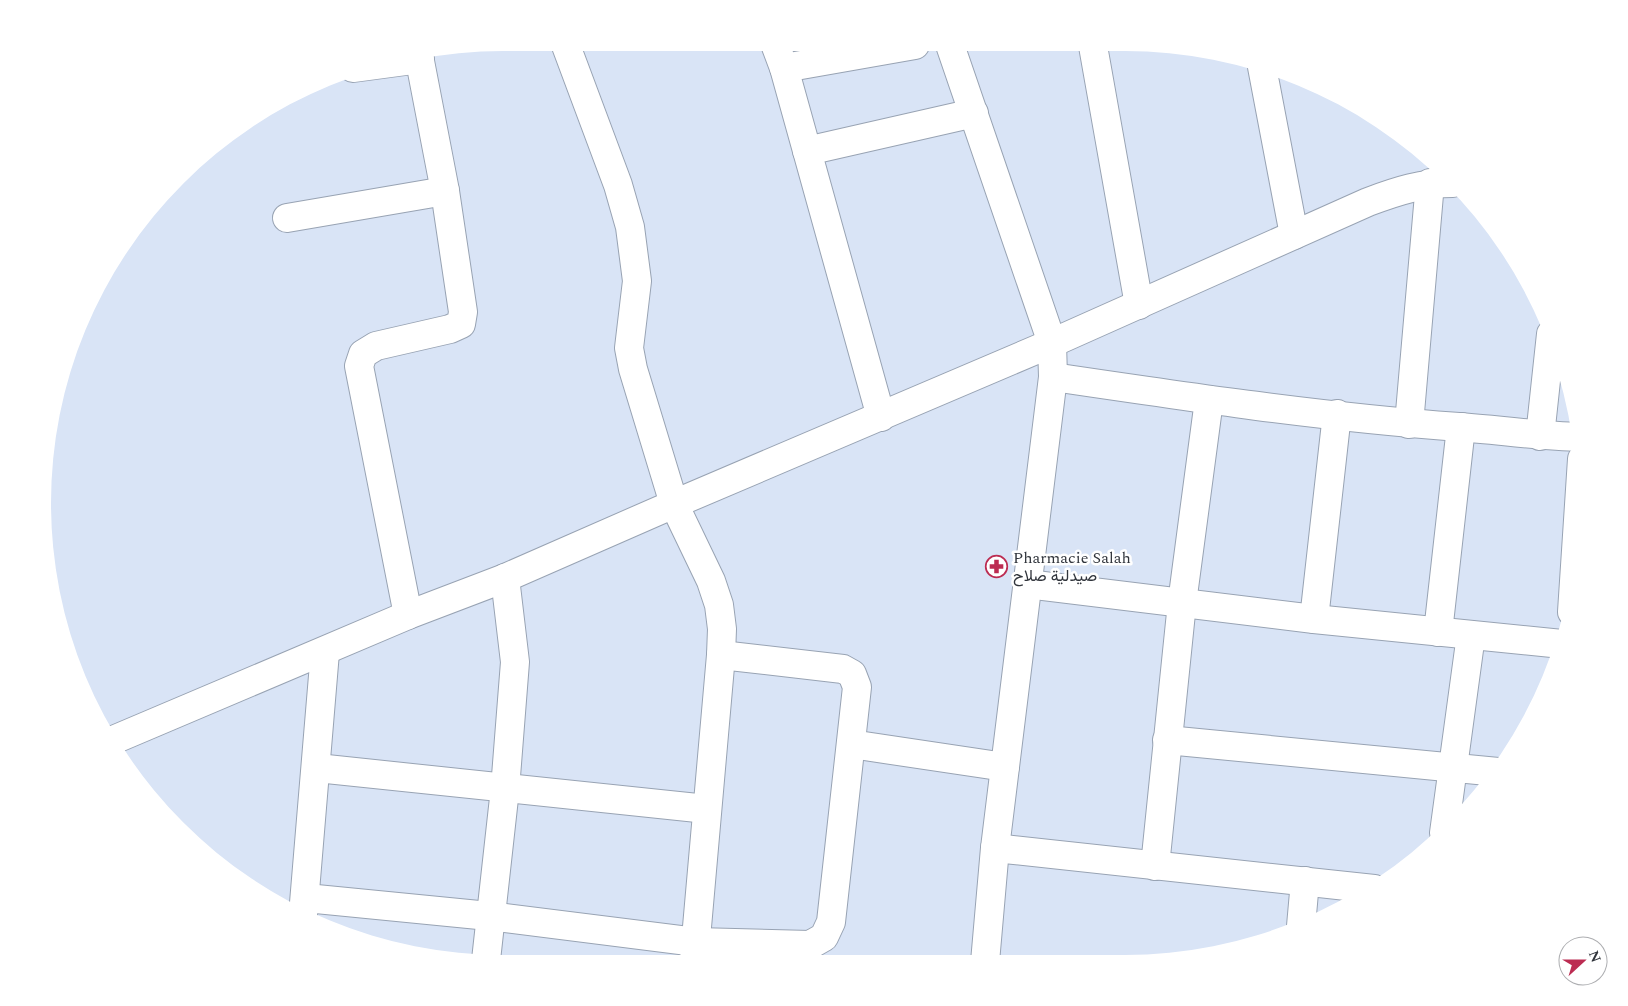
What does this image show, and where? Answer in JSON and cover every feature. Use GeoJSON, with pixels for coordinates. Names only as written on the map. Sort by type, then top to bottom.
{"type":"FeatureCollection","features":[{"type":"Feature","properties":{"kind":"street"},"geometry":{"type":"LineString","coordinates":[[568,51],[618,185],[630,227],[636,281],[629,348],[633,369],[674,504],[711,581],[719,605],[722,629],[695,951]]}},
{"type":"Feature","properties":{"kind":"street"},"geometry":{"type":"LineString","coordinates":[[841,51],[780,56],[881,417]]}},
{"type":"Feature","properties":{"kind":"street"},"geometry":{"type":"LineString","coordinates":[[952,51],[1052,343],[1053,377],[994,848],[986,955]]}},
{"type":"Feature","properties":{"kind":"street"},"geometry":{"type":"LineString","coordinates":[[1094,51],[1139,305]]}},
{"type":"Feature","properties":{"kind":"street"},"geometry":{"type":"LineString","coordinates":[[408,615],[359,366],[364,354],[376,346],[450,329],[461,324],[464,312],[445,191],[420,59]]}},
{"type":"Feature","properties":{"kind":"street"},"geometry":{"type":"LineString","coordinates":[[1263,73],[1294,235]]}},
{"type":"Feature","properties":{"kind":"street"},"geometry":{"type":"LineString","coordinates":[[807,151],[974,113]]}},
{"type":"Feature","properties":{"kind":"street"},"geometry":{"type":"LineString","coordinates":[[118,739],[325,652],[408,615],[505,578],[1052,343],[1385,196],[1442,183],[1409,424]]}},
{"type":"Feature","properties":{"kind":"street"},"geometry":{"type":"LineString","coordinates":[[287,218],[445,191]]}},
{"type":"Feature","properties":{"kind":"street"},"geometry":{"type":"LineString","coordinates":[[1540,436],[1550,351]]}},
{"type":"Feature","properties":{"kind":"street"},"geometry":{"type":"LineString","coordinates":[[1053,377],[1208,400],[1409,424],[1461,427],[1540,436],[1572,437]]}},
{"type":"Feature","properties":{"kind":"street"},"geometry":{"type":"LineString","coordinates":[[1155,866],[1182,602],[1208,400]]}},
{"type":"Feature","properties":{"kind":"street"},"geometry":{"type":"LineString","coordinates":[[1314,619],[1337,414]]}},
{"type":"Feature","properties":{"kind":"street"},"geometry":{"type":"LineString","coordinates":[[1438,632],[1461,427]]}},
{"type":"Feature","properties":{"kind":"street"},"geometry":{"type":"LineString","coordinates":[[486,954],[489,916],[505,789],[515,662],[505,578]]}},
{"type":"Feature","properties":{"kind":"street"},"geometry":{"type":"LineString","coordinates":[[1027,584],[1314,619],[1554,643]]}},
{"type":"Feature","properties":{"kind":"street"},"geometry":{"type":"LineString","coordinates":[[1446,820],[1471,635]]}},
{"type":"Feature","properties":{"kind":"street"},"geometry":{"type":"LineString","coordinates":[[325,652],[305,907],[489,916],[695,951],[810,945],[824,937],[831,922],[857,687],[852,674],[843,669],[720,655]]}},
{"type":"Feature","properties":{"kind":"street"},"geometry":{"type":"LineString","coordinates":[[1167,740],[1488,771]]}},
{"type":"Feature","properties":{"kind":"street"},"geometry":{"type":"LineString","coordinates":[[851,744],[1005,767]]}},
{"type":"Feature","properties":{"kind":"street"},"geometry":{"type":"LineString","coordinates":[[317,768],[707,809]]}},
{"type":"Feature","properties":{"kind":"street"},"geometry":{"type":"LineString","coordinates":[[994,848],[1363,887]]}},
{"type":"Feature","properties":{"kind":"street"},"geometry":{"type":"LineString","coordinates":[[1302,918],[1305,881]]}},
{"type":"Feature","properties":{"kind":"place","name":"Pharmacie Salah صيدلية صلاح"},"geometry":{"type":"Point","coordinates":[997,566]}}]}
